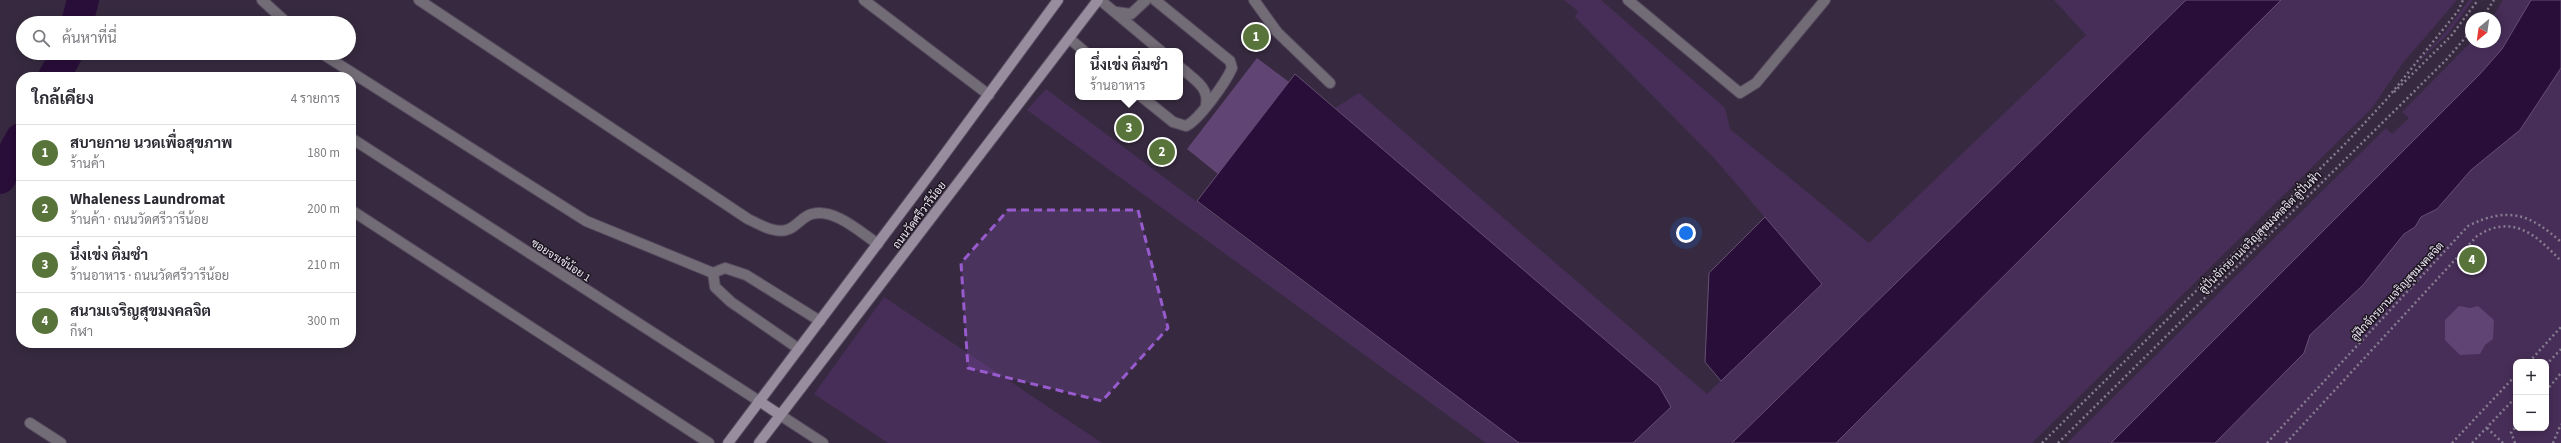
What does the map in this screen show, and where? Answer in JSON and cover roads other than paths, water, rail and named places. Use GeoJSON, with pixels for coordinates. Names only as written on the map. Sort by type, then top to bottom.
{"type":"FeatureCollection","features":[{"type":"Feature","properties":{"kind":"main road","name":"ถนนวัดศรีวารีน้อย"},"geometry":{"type":"LineString","coordinates":[[728,443],[989,95],[1058,0]]}},
{"type":"Feature","properties":{"kind":"main road","name":"ถนนวัดศรีวารีน้อย"},"geometry":{"type":"LineString","coordinates":[[759,443],[1099,0]]}},
{"type":"Feature","properties":{"kind":"main road"},"geometry":{"type":"LineString","coordinates":[[759,401],[780,415]]}},
{"type":"Feature","properties":{"kind":"street"},"geometry":{"type":"LineString","coordinates":[[262,0],[279,16]]}},
{"type":"Feature","properties":{"kind":"street"},"geometry":{"type":"LineString","coordinates":[[419,0],[748,219],[778,231],[789,229],[812,214],[830,215],[840,219],[878,244]]}},
{"type":"Feature","properties":{"kind":"street"},"geometry":{"type":"LineString","coordinates":[[864,0],[989,95]]}},
{"type":"Feature","properties":{"kind":"street"},"geometry":{"type":"LineString","coordinates":[[1099,0],[1157,48]]}},
{"type":"Feature","properties":{"kind":"street"},"geometry":{"type":"LineString","coordinates":[[1114,11],[1131,14],[1146,0]]}},
{"type":"Feature","properties":{"kind":"street"},"geometry":{"type":"LineString","coordinates":[[1146,100],[1181,126],[1191,124],[1230,71],[1230,61],[1155,0]]}},
{"type":"Feature","properties":{"kind":"street"},"geometry":{"type":"LineString","coordinates":[[1254,0],[1277,32],[1330,83]]}},
{"type":"Feature","properties":{"kind":"street"},"geometry":{"type":"LineString","coordinates":[[1628,0],[1740,93],[1756,82],[1825,0]]}},
{"type":"Feature","properties":{"kind":"street"},"geometry":{"type":"LineString","coordinates":[[1070,39],[1080,48]]}},
{"type":"Feature","properties":{"kind":"street"},"geometry":{"type":"LineString","coordinates":[[333,60],[352,72]]}},
{"type":"Feature","properties":{"kind":"street"},"geometry":{"type":"LineString","coordinates":[[1183,70],[1205,89],[1207,94],[1206,105]]}},
{"type":"Feature","properties":{"kind":"street"},"geometry":{"type":"LineString","coordinates":[[356,75],[586,222],[713,273],[725,268],[746,275],[820,321]]}},
{"type":"Feature","properties":{"kind":"street","name":"ซอยจรเข้น้อย 1"},"geometry":{"type":"LineString","coordinates":[[356,141],[759,401]]}},
{"type":"Feature","properties":{"kind":"street"},"geometry":{"type":"LineString","coordinates":[[356,213],[709,443]]}},
{"type":"Feature","properties":{"kind":"street"},"geometry":{"type":"LineString","coordinates":[[713,273],[715,287],[731,302],[799,349]]}},
{"type":"Feature","properties":{"kind":"street"},"geometry":{"type":"LineString","coordinates":[[780,415],[823,443]]}},
{"type":"Feature","properties":{"kind":"street"},"geometry":{"type":"LineString","coordinates":[[30,423],[61,443]]}},
{"type":"Feature","properties":{"kind":"waterway"},"geometry":{"type":"LineString","coordinates":[[79,16],[83,0]]}},
{"type":"Feature","properties":{"kind":"waterway"},"geometry":{"type":"LineString","coordinates":[[57,72],[63,60]]}},
{"type":"Feature","properties":{"kind":"waterway"},"geometry":{"type":"LineString","coordinates":[[0,178],[16,148]]}},
{"type":"Feature","properties":{"kind":"place","name":"สบายกาย นวดเพื่อสุขภาพ"},"geometry":{"type":"Point","coordinates":[1256,37]}},
{"type":"Feature","properties":{"kind":"place","name":"นึ่งเข่ง ติ่มซำ"},"geometry":{"type":"Point","coordinates":[1129,128]}},
{"type":"Feature","properties":{"kind":"place","name":"Whaleness Laundromat"},"geometry":{"type":"Point","coordinates":[1162,152]}},
{"type":"Feature","properties":{"kind":"place","name":"สนามเจริญสุขมงคลจิต"},"geometry":{"type":"Point","coordinates":[2472,260]}}]}
